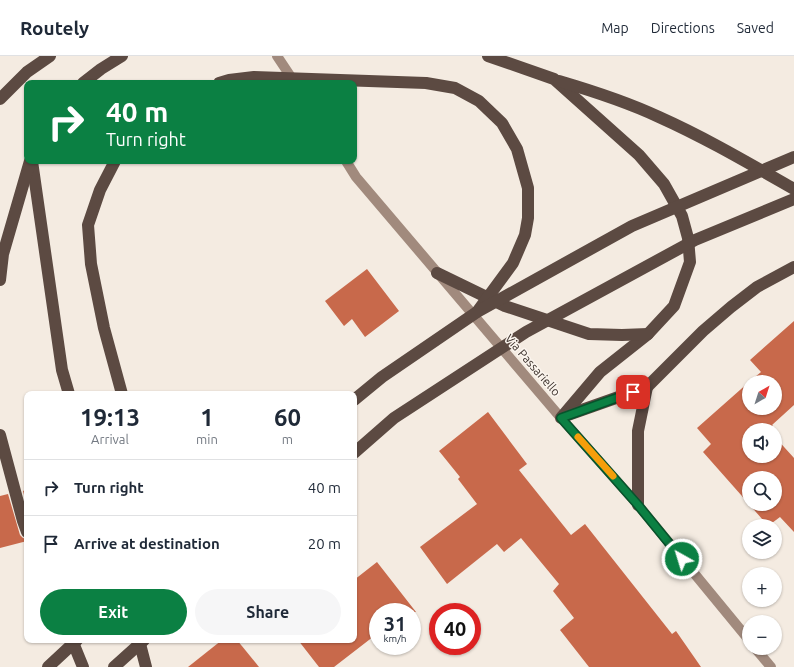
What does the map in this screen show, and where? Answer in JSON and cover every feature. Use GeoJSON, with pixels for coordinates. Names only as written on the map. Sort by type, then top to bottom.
{"type":"FeatureCollection","features":[{"type":"Feature","properties":{"kind":"highway"},"geometry":{"type":"LineString","coordinates":[[0,99],[27,72],[50,56]]}},
{"type":"Feature","properties":{"kind":"highway"},"geometry":{"type":"LineString","coordinates":[[87,80],[101,68],[122,56]]}},
{"type":"Feature","properties":{"kind":"highway"},"geometry":{"type":"LineString","coordinates":[[488,56],[601,94],[659,117],[712,143],[794,188]]}},
{"type":"Feature","properties":{"kind":"highway"},"geometry":{"type":"LineString","coordinates":[[229,80],[254,77],[340,80]]}},
{"type":"Feature","properties":{"kind":"highway"},"geometry":{"type":"LineString","coordinates":[[554,79],[639,155],[664,184],[682,216],[688,238],[690,262],[674,306],[648,334],[600,372],[561,418]]}},
{"type":"Feature","properties":{"kind":"highway"},"geometry":{"type":"LineString","coordinates":[[357,81],[426,83],[455,88],[479,101],[502,123],[517,149],[528,188],[528,218],[525,235],[513,264],[477,312]]}},
{"type":"Feature","properties":{"kind":"highway"},"geometry":{"type":"LineString","coordinates":[[357,398],[382,377],[477,312],[632,226],[794,158]]}},
{"type":"Feature","properties":{"kind":"highway"},"geometry":{"type":"LineString","coordinates":[[0,280],[3,254],[30,164]]}},
{"type":"Feature","properties":{"kind":"highway"},"geometry":{"type":"LineString","coordinates":[[31,164],[62,370],[68,391]]}},
{"type":"Feature","properties":{"kind":"highway"},"geometry":{"type":"LineString","coordinates":[[113,164],[100,190],[88,225],[91,264],[104,328],[121,391]]}},
{"type":"Feature","properties":{"kind":"highway"},"geometry":{"type":"LineString","coordinates":[[357,450],[394,418],[526,332],[695,240],[794,199]]}},
{"type":"Feature","properties":{"kind":"highway"},"geometry":{"type":"LineString","coordinates":[[561,418],[648,387],[703,331],[725,312],[758,287],[794,267]]}},
{"type":"Feature","properties":{"kind":"highway"},"geometry":{"type":"LineString","coordinates":[[437,273],[505,306],[589,334],[648,334]]}},
{"type":"Feature","properties":{"kind":"highway"},"geometry":{"type":"LineString","coordinates":[[638,505],[638,431],[648,387]]}},
{"type":"Feature","properties":{"kind":"highway"},"geometry":{"type":"LineString","coordinates":[[0,435],[24,524]]}},
{"type":"Feature","properties":{"kind":"highway"},"geometry":{"type":"LineString","coordinates":[[73,643],[83,667]]}},
{"type":"Feature","properties":{"kind":"highway"},"geometry":{"type":"LineString","coordinates":[[48,667],[74,643]]}},
{"type":"Feature","properties":{"kind":"highway"},"geometry":{"type":"LineString","coordinates":[[139,643],[146,667]]}},
{"type":"Feature","properties":{"kind":"highway"},"geometry":{"type":"LineString","coordinates":[[114,667],[141,643]]}},
{"type":"Feature","properties":{"kind":"highway"},"geometry":{"type":"LineString","coordinates":[[147,643],[150,667]]}},
{"type":"Feature","properties":{"kind":"street"},"geometry":{"type":"LineString","coordinates":[[277,56],[293,80]]}},
{"type":"Feature","properties":{"kind":"street","name":"Via Passariello"},"geometry":{"type":"LineString","coordinates":[[348,164],[356,177],[561,418],[638,505],[742,631]]}},
{"type":"Feature","properties":{"kind":"street"},"geometry":{"type":"LineString","coordinates":[[761,655],[771,667]]}},
{"type":"Feature","properties":{"kind":"building"},"geometry":{"type":"Polygon","coordinates":[[[367,269],[399,311],[365,337],[352,319],[344,326],[325,301],[367,269]]]}},
{"type":"Feature","properties":{"kind":"building"},"geometry":{"type":"Polygon","coordinates":[[[794,321],[794,405],[774,423],[742,423],[742,463],[782,463],[782,445],[794,458],[794,532],[780,517],[777,519],[762,519],[755,511],[782,511],[782,471],[742,471],[742,496],[703,452],[711,444],[697,428],[742,388],[742,415],[782,415],[782,375],[757,375],[761,372],[750,360],[794,321]]]}},
{"type":"Feature","properties":{"kind":"building"},"geometry":{"type":"Polygon","coordinates":[[[488,412],[527,464],[519,470],[571,535],[585,524],[672,634],[676,631],[701,667],[589,667],[560,630],[574,618],[553,591],[559,584],[521,538],[504,552],[497,544],[447,584],[420,547],[477,504],[458,479],[460,477],[439,451],[488,412]]]}},
{"type":"Feature","properties":{"kind":"building"},"geometry":{"type":"Polygon","coordinates":[[[8,494],[20,535],[24,538],[24,542],[0,548],[0,496],[8,494]]]}},
{"type":"Feature","properties":{"kind":"building"},"geometry":{"type":"Polygon","coordinates":[[[377,562],[409,603],[369,603],[369,640],[334,667],[319,667],[300,643],[357,643],[357,578],[377,562]]]}},
{"type":"Feature","properties":{"kind":"building"},"geometry":{"type":"Polygon","coordinates":[[[218,643],[239,643],[259,667],[188,667],[218,643]]]}},
{"type":"Feature","properties":{"kind":"slow traffic"},"geometry":{"type":"LineString","coordinates":[[578,437],[613,476]]}},
{"type":"Feature","properties":{"kind":"route"},"geometry":{"type":"LineString","coordinates":[[633,392],[561,418],[638,505],[682,559]]}}]}
